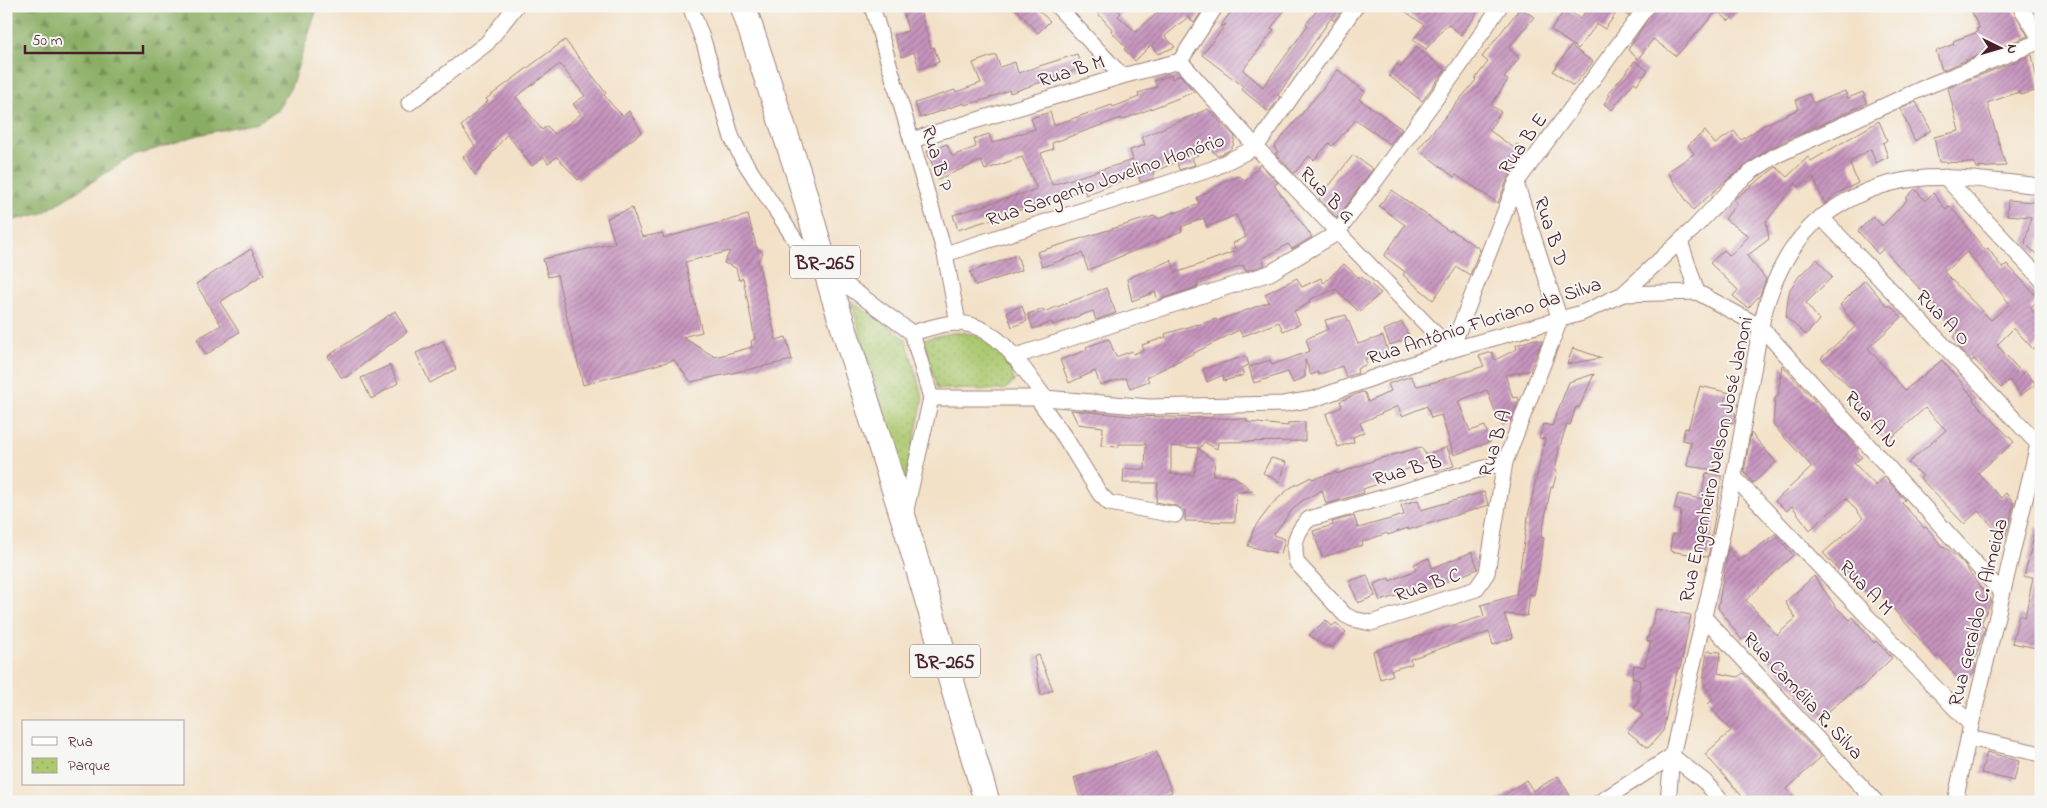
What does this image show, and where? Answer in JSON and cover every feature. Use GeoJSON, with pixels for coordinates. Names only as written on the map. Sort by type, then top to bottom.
{"type":"FeatureCollection","features":[{"type":"Feature","properties":{"kind":"highway","name":"BR-265"},"geometry":{"type":"LineString","coordinates":[[743,6],[792,154],[828,273],[832,294],[904,520],[987,802]]}},
{"type":"Feature","properties":{"kind":"street"},"geometry":{"type":"LineString","coordinates":[[409,103],[487,43],[516,6]]}},
{"type":"Feature","properties":{"kind":"street"},"geometry":{"type":"LineString","coordinates":[[690,6],[704,43],[732,138],[742,158],[806,255],[912,333],[931,398],[904,520]]}},
{"type":"Feature","properties":{"kind":"street","name":"Rua B P"},"geometry":{"type":"LineString","coordinates":[[872,6],[945,254],[958,323]]}},
{"type":"Feature","properties":{"kind":"street"},"geometry":{"type":"LineString","coordinates":[[1057,6],[1122,76]]}},
{"type":"Feature","properties":{"kind":"street"},"geometry":{"type":"LineString","coordinates":[[1180,61],[1216,6]]}},
{"type":"Feature","properties":{"kind":"street","name":"Rua Sargento Jovelino Honório"},"geometry":{"type":"LineString","coordinates":[[945,254],[1212,169],[1256,147],[1356,6]]}},
{"type":"Feature","properties":{"kind":"street"},"geometry":{"type":"LineString","coordinates":[[1013,357],[1270,273],[1337,233],[1459,68],[1500,6]]}},
{"type":"Feature","properties":{"kind":"street","name":"Rua B E"},"geometry":{"type":"LineString","coordinates":[[1451,350],[1516,183],[1647,6]]}},
{"type":"Feature","properties":{"kind":"street"},"geometry":{"type":"LineString","coordinates":[[2020,6],[2041,41]]}},
{"type":"Feature","properties":{"kind":"street","name":"Rua Antônio Floriano da Silva"},"geometry":{"type":"LineString","coordinates":[[931,398],[1041,398],[1149,407],[1283,404],[1314,398],[1451,350],[1582,313],[1623,294],[1680,241],[1734,186],[1754,169],[1776,156],[1930,85],[2041,41]]}},
{"type":"Feature","properties":{"kind":"street","name":"Rua B M"},"geometry":{"type":"LineString","coordinates":[[912,140],[1122,76],[1180,61]]}},
{"type":"Feature","properties":{"kind":"street","name":"Rua B G"},"geometry":{"type":"LineString","coordinates":[[1180,61],[1256,147],[1451,350]]}},
{"type":"Feature","properties":{"kind":"street","name":"Rua Engenheiro Nelson José Janoni"},"geometry":{"type":"LineString","coordinates":[[1668,802],[1672,756],[1734,477],[1761,327],[1770,293],[1785,258],[1821,217],[1843,203],[1892,181],[1919,177],[1945,177],[2041,186]]}},
{"type":"Feature","properties":{"kind":"street"},"geometry":{"type":"LineString","coordinates":[[1945,177],[2041,279]]}},
{"type":"Feature","properties":{"kind":"street","name":"Rua B D"},"geometry":{"type":"LineString","coordinates":[[1516,183],[1560,320]]}},
{"type":"Feature","properties":{"kind":"street","name":"Rua A O"},"geometry":{"type":"LineString","coordinates":[[1821,217],[2040,438]]}},
{"type":"Feature","properties":{"kind":"street"},"geometry":{"type":"LineString","coordinates":[[1623,294],[1697,292],[1680,241]]}},
{"type":"Feature","properties":{"kind":"street","name":"Rua A N"},"geometry":{"type":"LineString","coordinates":[[1697,292],[1761,327],[2002,593]]}},
{"type":"Feature","properties":{"kind":"street","name":"Rua B A"},"geometry":{"type":"LineString","coordinates":[[1482,582],[1487,573],[1505,462],[1560,320]]}},
{"type":"Feature","properties":{"kind":"street"},"geometry":{"type":"LineString","coordinates":[[912,333],[958,323],[978,328],[997,339],[1013,357],[1041,398],[1100,494],[1109,503],[1175,515]]}},
{"type":"Feature","properties":{"kind":"street","name":"Rua Geraldo C. Almeida"},"geometry":{"type":"LineString","coordinates":[[1955,802],[2002,593],[2040,438]]}},
{"type":"Feature","properties":{"kind":"street","name":"Rua B B"},"geometry":{"type":"LineString","coordinates":[[1320,515],[1505,462]]}},
{"type":"Feature","properties":{"kind":"street","name":"Rua A M"},"geometry":{"type":"LineString","coordinates":[[1734,477],[1970,732]]}},
{"type":"Feature","properties":{"kind":"street","name":"Rua B C"},"geometry":{"type":"LineString","coordinates":[[1320,515],[1309,519],[1302,526],[1295,546],[1297,563],[1344,615],[1361,622],[1371,623],[1476,588],[1482,582]]}},
{"type":"Feature","properties":{"kind":"street","name":"Rua Camélia R. Silva"},"geometry":{"type":"LineString","coordinates":[[1703,616],[1876,802]]}},
{"type":"Feature","properties":{"kind":"street"},"geometry":{"type":"LineString","coordinates":[[1970,732],[2041,754]]}},
{"type":"Feature","properties":{"kind":"street"},"geometry":{"type":"LineString","coordinates":[[1600,802],[1672,756],[1705,782],[1722,802]]}},
{"type":"Feature","properties":{"kind":"green space"},"geometry":{"type":"Polygon","coordinates":[[[6,6],[318,6],[291,87],[278,110],[258,122],[198,135],[131,157],[43,213],[6,222],[6,6]]]}},
{"type":"Feature","properties":{"kind":"green space"},"geometry":{"type":"Polygon","coordinates":[[[851,301],[906,339],[923,399],[904,486],[851,301]]]}},
{"type":"Feature","properties":{"kind":"green space"},"geometry":{"type":"Polygon","coordinates":[[[951,333],[971,334],[993,346],[1005,359],[1014,382],[1004,390],[937,389],[924,339],[951,333]]]}},
{"type":"Feature","properties":{"kind":"building"},"geometry":{"type":"Polygon","coordinates":[[[902,6],[919,6],[931,48],[934,47],[939,62],[919,69],[914,52],[902,57],[894,35],[908,31],[902,6]]]}},
{"type":"Feature","properties":{"kind":"building"},"geometry":{"type":"Polygon","coordinates":[[[1013,6],[1033,6],[1050,21],[1038,33],[1013,6]]]}},
{"type":"Feature","properties":{"kind":"building"},"geometry":{"type":"Polygon","coordinates":[[[1091,6],[1114,6],[1121,13],[1118,16],[1136,32],[1165,6],[1205,6],[1194,23],[1188,17],[1165,36],[1175,47],[1158,54],[1151,45],[1135,61],[1124,49],[1126,47],[1111,31],[1112,29],[1091,6]]]}},
{"type":"Feature","properties":{"kind":"building"},"geometry":{"type":"Polygon","coordinates":[[[1235,6],[1288,6],[1271,28],[1274,30],[1243,70],[1263,87],[1308,25],[1306,24],[1319,8],[1317,6],[1344,6],[1334,21],[1331,18],[1278,95],[1280,97],[1269,112],[1241,89],[1243,86],[1202,55],[1226,24],[1220,27],[1235,6]]]}},
{"type":"Feature","properties":{"kind":"building"},"geometry":{"type":"Polygon","coordinates":[[[1398,6],[1482,6],[1461,35],[1448,24],[1426,49],[1413,40],[1424,25],[1398,6]]]}},
{"type":"Feature","properties":{"kind":"building"},"geometry":{"type":"Polygon","coordinates":[[[1590,6],[1635,6],[1628,16],[1619,9],[1605,29],[1597,24],[1578,49],[1551,30],[1566,8],[1580,19],[1590,6]]]}},
{"type":"Feature","properties":{"kind":"building"},"geometry":{"type":"Polygon","coordinates":[[[1656,6],[1743,6],[1729,21],[1717,11],[1676,56],[1653,39],[1638,59],[1628,50],[1656,6]]]}},
{"type":"Feature","properties":{"kind":"building"},"geometry":{"type":"Polygon","coordinates":[[[1969,6],[2011,6],[2028,36],[1942,70],[1936,51],[1954,44],[1953,41],[1978,32],[1976,29],[1979,28],[1969,6]]]}},
{"type":"Feature","properties":{"kind":"building"},"geometry":{"type":"Polygon","coordinates":[[[1520,8],[1534,17],[1509,48],[1519,58],[1504,78],[1508,80],[1491,105],[1501,112],[1489,130],[1514,148],[1517,144],[1527,152],[1508,178],[1498,203],[1456,175],[1454,177],[1418,149],[1476,80],[1488,62],[1482,57],[1520,8]]]}},
{"type":"Feature","properties":{"kind":"building"},"geometry":{"type":"Polygon","coordinates":[[[565,40],[606,93],[604,95],[613,106],[623,116],[629,111],[642,132],[578,180],[557,157],[548,163],[544,157],[532,166],[507,134],[475,175],[463,157],[475,146],[461,126],[488,101],[486,99],[565,40]],[[560,64],[516,97],[542,130],[547,126],[555,134],[581,114],[573,104],[585,96],[560,64]]]}},
{"type":"Feature","properties":{"kind":"building"},"geometry":{"type":"Polygon","coordinates":[[[1571,46],[1593,62],[1573,86],[1553,71],[1571,46]]]}},
{"type":"Feature","properties":{"kind":"building"},"geometry":{"type":"Polygon","coordinates":[[[1416,47],[1445,70],[1422,101],[1389,76],[1397,64],[1401,67],[1416,47]]]}},
{"type":"Feature","properties":{"kind":"building"},"geometry":{"type":"Polygon","coordinates":[[[1077,54],[1082,68],[1010,93],[1009,90],[987,99],[965,105],[964,103],[920,118],[915,103],[981,83],[973,63],[996,55],[1000,67],[1015,62],[1018,73],[1077,54]]]}},
{"type":"Feature","properties":{"kind":"building"},"geometry":{"type":"Polygon","coordinates":[[[2032,55],[2039,90],[2020,95],[2019,92],[1987,103],[2006,166],[1977,168],[1975,163],[1939,162],[1934,137],[1959,131],[1948,88],[2032,55]]]}},
{"type":"Feature","properties":{"kind":"building"},"geometry":{"type":"Polygon","coordinates":[[[1635,61],[1648,71],[1637,84],[1634,82],[1612,110],[1604,104],[1610,95],[1608,94],[1635,61]]]}},
{"type":"Feature","properties":{"kind":"building"},"geometry":{"type":"Polygon","coordinates":[[[1338,70],[1365,92],[1359,99],[1402,129],[1390,144],[1356,120],[1332,146],[1329,143],[1314,160],[1309,156],[1294,173],[1275,153],[1278,152],[1274,147],[1338,70]]]}},
{"type":"Feature","properties":{"kind":"building"},"geometry":{"type":"Polygon","coordinates":[[[1171,75],[1172,79],[1180,75],[1194,92],[1122,120],[1121,118],[1052,143],[1053,149],[1041,153],[1052,185],[1133,160],[1130,150],[1145,145],[1142,137],[1208,109],[1235,137],[1233,146],[1228,151],[1217,156],[1210,148],[1192,158],[1195,165],[1179,170],[1177,162],[1153,172],[1154,178],[1140,182],[1138,174],[1086,195],[1085,191],[1076,192],[958,230],[953,215],[1037,189],[1022,157],[985,170],[981,161],[938,179],[927,151],[947,144],[952,156],[976,147],[974,139],[989,134],[992,143],[1035,129],[1031,118],[1050,112],[1054,125],[1112,105],[1113,107],[1139,97],[1138,93],[1157,87],[1154,81],[1171,75]]]}},
{"type":"Feature","properties":{"kind":"building"},"geometry":{"type":"Polygon","coordinates":[[[1845,91],[1848,98],[1863,92],[1867,103],[1770,148],[1728,179],[1693,210],[1667,172],[1694,154],[1688,145],[1705,131],[1715,144],[1734,131],[1741,140],[1766,124],[1799,109],[1796,100],[1809,94],[1813,103],[1845,91]]]}},
{"type":"Feature","properties":{"kind":"building"},"geometry":{"type":"Polygon","coordinates":[[[1916,102],[1931,130],[1915,141],[1900,109],[1916,102]]]}},
{"type":"Feature","properties":{"kind":"building"},"geometry":{"type":"Polygon","coordinates":[[[1879,121],[1887,140],[1883,143],[1888,157],[1876,163],[1871,149],[1849,162],[1858,183],[1836,194],[1825,204],[1813,177],[1799,187],[1796,183],[1766,222],[1769,239],[1747,256],[1766,279],[1760,295],[1748,308],[1733,296],[1738,290],[1710,263],[1724,250],[1730,256],[1749,236],[1725,219],[1737,203],[1734,199],[1776,167],[1787,177],[1808,157],[1811,161],[1879,121]]]}},
{"type":"Feature","properties":{"kind":"building"},"geometry":{"type":"Polygon","coordinates":[[[1353,155],[1373,169],[1337,218],[1319,199],[1353,155]]]}},
{"type":"Feature","properties":{"kind":"building"},"geometry":{"type":"Polygon","coordinates":[[[1260,164],[1278,183],[1274,185],[1312,237],[1292,249],[1288,244],[1262,259],[1265,265],[1246,271],[1243,265],[1197,282],[1198,287],[1158,300],[1155,292],[1132,301],[1127,279],[1171,260],[1176,273],[1236,251],[1233,243],[1246,237],[1236,215],[1207,227],[1204,218],[1181,227],[1182,231],[1088,270],[1082,253],[1042,267],[1037,252],[1154,216],[1159,219],[1175,211],[1175,213],[1199,204],[1197,198],[1226,181],[1239,176],[1246,181],[1260,164]]]}},
{"type":"Feature","properties":{"kind":"building"},"geometry":{"type":"Polygon","coordinates":[[[1915,189],[1925,201],[1933,193],[1946,210],[1950,206],[1985,250],[1988,248],[2002,268],[2007,264],[2039,299],[2030,308],[2041,321],[2041,342],[2033,349],[2014,328],[1997,345],[2023,374],[2025,371],[2036,384],[2021,395],[2009,380],[2001,388],[1974,359],[1972,361],[1958,347],[1961,345],[1953,337],[1959,331],[1883,249],[1878,254],[1858,231],[1873,216],[1882,226],[1907,200],[1906,198],[1915,189]],[[1967,252],[1944,272],[1991,320],[2010,304],[1967,252]]]}},
{"type":"Feature","properties":{"kind":"building"},"geometry":{"type":"Polygon","coordinates":[[[1392,190],[1450,232],[1451,230],[1480,249],[1470,275],[1457,267],[1433,300],[1403,275],[1405,272],[1384,256],[1405,225],[1379,206],[1392,190]]]}},
{"type":"Feature","properties":{"kind":"building"},"geometry":{"type":"Polygon","coordinates":[[[2035,197],[2041,198],[2041,239],[2039,239],[2037,255],[2025,243],[2031,217],[2007,215],[2008,200],[2034,202],[2035,197]]]}},
{"type":"Feature","properties":{"kind":"building"},"geometry":{"type":"Polygon","coordinates":[[[632,208],[642,237],[662,233],[664,238],[748,215],[757,249],[763,253],[758,261],[776,340],[786,337],[792,360],[691,382],[674,360],[583,385],[557,275],[548,277],[543,259],[615,243],[607,218],[632,208]],[[730,251],[685,262],[702,332],[682,337],[715,357],[752,347],[751,341],[755,339],[743,278],[739,280],[736,268],[724,263],[730,251]]]}},
{"type":"Feature","properties":{"kind":"building"},"geometry":{"type":"Polygon","coordinates":[[[251,249],[264,274],[220,302],[239,332],[206,355],[197,339],[221,325],[196,284],[251,249]]]}},
{"type":"Feature","properties":{"kind":"building"},"geometry":{"type":"Polygon","coordinates":[[[1017,255],[1022,270],[976,286],[970,272],[1017,255]]]}},
{"type":"Feature","properties":{"kind":"building"},"geometry":{"type":"Polygon","coordinates":[[[1817,259],[1832,277],[1806,303],[1819,320],[1806,335],[1786,317],[1788,298],[1790,289],[1800,275],[1817,259]]]}},
{"type":"Feature","properties":{"kind":"building"},"geometry":{"type":"Polygon","coordinates":[[[1344,264],[1359,278],[1360,276],[1381,293],[1359,312],[1336,289],[1309,300],[1310,303],[1294,311],[1300,324],[1283,331],[1279,322],[1243,336],[1239,330],[1147,377],[1149,381],[1130,388],[1126,378],[1100,385],[1095,371],[1069,383],[1060,360],[1087,350],[1086,347],[1109,339],[1116,357],[1132,351],[1133,354],[1144,350],[1142,345],[1166,337],[1165,334],[1216,319],[1217,321],[1269,302],[1265,294],[1297,278],[1302,287],[1321,278],[1324,283],[1344,264]]]}},
{"type":"Feature","properties":{"kind":"building"},"geometry":{"type":"Polygon","coordinates":[[[1865,280],[1888,307],[1890,305],[1902,317],[1868,348],[1905,390],[1942,360],[1974,398],[1973,400],[2014,442],[1978,473],[2001,498],[2006,493],[2014,503],[2005,539],[1978,511],[1964,524],[1920,478],[1923,476],[1908,463],[1946,430],[1925,408],[1889,440],[1856,400],[1859,397],[1821,358],[1856,326],[1840,305],[1865,280]]]}},
{"type":"Feature","properties":{"kind":"building"},"geometry":{"type":"Polygon","coordinates":[[[1106,288],[1116,313],[1096,320],[1093,311],[1053,325],[1052,322],[1033,329],[1028,314],[1043,309],[1044,312],[1106,288]]]}},
{"type":"Feature","properties":{"kind":"building"},"geometry":{"type":"Polygon","coordinates":[[[1022,306],[1027,321],[1012,327],[1007,312],[1022,306]]]}},
{"type":"Feature","properties":{"kind":"building"},"geometry":{"type":"Polygon","coordinates":[[[395,311],[407,332],[346,377],[341,377],[328,356],[395,311]]]}},
{"type":"Feature","properties":{"kind":"building"},"geometry":{"type":"Polygon","coordinates":[[[1346,315],[1358,344],[1383,336],[1388,351],[1365,359],[1367,364],[1357,369],[1358,373],[1346,377],[1342,366],[1318,375],[1318,372],[1311,375],[1305,360],[1305,377],[1293,383],[1288,372],[1254,383],[1249,367],[1270,360],[1272,365],[1310,351],[1306,339],[1328,329],[1325,320],[1346,315]]]}},
{"type":"Feature","properties":{"kind":"building"},"geometry":{"type":"Polygon","coordinates":[[[1402,322],[1410,338],[1390,345],[1384,330],[1402,322]]]}},
{"type":"Feature","properties":{"kind":"building"},"geometry":{"type":"Polygon","coordinates":[[[1535,339],[1542,341],[1530,370],[1505,375],[1513,398],[1518,397],[1519,399],[1512,419],[1500,424],[1487,390],[1458,401],[1470,431],[1485,426],[1490,442],[1454,455],[1441,415],[1431,418],[1427,406],[1402,416],[1398,406],[1360,423],[1364,432],[1353,437],[1354,442],[1338,447],[1326,414],[1342,407],[1340,401],[1362,392],[1365,393],[1368,402],[1391,391],[1388,384],[1411,376],[1417,386],[1435,382],[1484,366],[1479,356],[1492,352],[1495,360],[1517,349],[1516,345],[1535,339]]]}},
{"type":"Feature","properties":{"kind":"building"},"geometry":{"type":"Polygon","coordinates":[[[443,341],[456,369],[430,383],[416,353],[443,341]]]}},
{"type":"Feature","properties":{"kind":"building"},"geometry":{"type":"Polygon","coordinates":[[[1573,348],[1602,358],[1567,364],[1573,348]]]}},
{"type":"Feature","properties":{"kind":"building"},"geometry":{"type":"Polygon","coordinates":[[[1246,356],[1249,365],[1241,368],[1244,375],[1224,381],[1223,375],[1207,382],[1203,369],[1246,356]]]}},
{"type":"Feature","properties":{"kind":"building"},"geometry":{"type":"Polygon","coordinates":[[[390,365],[398,383],[371,399],[361,378],[390,365]]]}},
{"type":"Feature","properties":{"kind":"building"},"geometry":{"type":"Polygon","coordinates":[[[1782,365],[1858,448],[1857,451],[1862,457],[1854,463],[1876,486],[1885,477],[1905,500],[1902,503],[1943,547],[1962,562],[1991,601],[1981,624],[1985,628],[1974,662],[1976,665],[1974,673],[1963,685],[1939,656],[1936,658],[1875,588],[1869,594],[1851,573],[1846,578],[1823,553],[1863,518],[1846,498],[1810,530],[1792,506],[1787,511],[1775,501],[1812,467],[1773,425],[1775,398],[1778,396],[1782,365]]]}},
{"type":"Feature","properties":{"kind":"building"},"geometry":{"type":"Polygon","coordinates":[[[1594,374],[1579,408],[1576,407],[1570,425],[1567,424],[1559,449],[1555,471],[1557,472],[1553,487],[1551,487],[1541,537],[1544,538],[1534,595],[1530,594],[1527,616],[1504,614],[1513,638],[1493,645],[1489,632],[1410,659],[1412,664],[1391,670],[1393,675],[1380,679],[1373,651],[1484,616],[1481,605],[1516,595],[1528,516],[1545,439],[1539,438],[1544,424],[1552,426],[1569,382],[1594,374]]]}},
{"type":"Feature","properties":{"kind":"building"},"geometry":{"type":"Polygon","coordinates":[[[1700,386],[1730,393],[1724,400],[1736,414],[1734,423],[1722,421],[1714,470],[1687,466],[1691,442],[1682,440],[1685,428],[1688,429],[1700,386]]]}},
{"type":"Feature","properties":{"kind":"building"},"geometry":{"type":"Polygon","coordinates":[[[1071,410],[1130,416],[1247,419],[1247,422],[1288,426],[1288,423],[1305,422],[1305,441],[1218,442],[1217,449],[1204,442],[1200,448],[1171,446],[1171,474],[1194,475],[1198,448],[1215,462],[1213,475],[1235,477],[1253,491],[1236,492],[1235,522],[1185,521],[1185,511],[1177,506],[1156,502],[1158,483],[1123,483],[1124,468],[1145,470],[1146,444],[1119,444],[1119,447],[1101,446],[1103,427],[1078,424],[1071,410]]]}},
{"type":"Feature","properties":{"kind":"building"},"geometry":{"type":"Polygon","coordinates":[[[1751,433],[1776,462],[1753,483],[1744,472],[1751,433]]]}},
{"type":"Feature","properties":{"kind":"building"},"geometry":{"type":"Polygon","coordinates":[[[1421,447],[1430,461],[1380,479],[1381,483],[1363,489],[1364,493],[1326,504],[1322,490],[1302,501],[1292,510],[1273,535],[1285,539],[1281,554],[1248,546],[1254,528],[1274,502],[1290,488],[1311,477],[1312,479],[1336,472],[1337,474],[1378,459],[1421,447]]]}},
{"type":"Feature","properties":{"kind":"building"},"geometry":{"type":"Polygon","coordinates":[[[1447,447],[1454,466],[1436,471],[1431,453],[1447,447]]]}},
{"type":"Feature","properties":{"kind":"building"},"geometry":{"type":"Polygon","coordinates":[[[1271,458],[1286,462],[1280,482],[1263,473],[1271,458]]]}},
{"type":"Feature","properties":{"kind":"building"},"geometry":{"type":"Polygon","coordinates":[[[1706,473],[1722,476],[1708,557],[1670,551],[1672,534],[1678,535],[1681,511],[1674,509],[1678,494],[1701,499],[1706,473]]]}},
{"type":"Feature","properties":{"kind":"building"},"geometry":{"type":"Polygon","coordinates":[[[1484,492],[1489,505],[1408,530],[1408,528],[1388,535],[1387,533],[1362,542],[1363,545],[1322,557],[1313,531],[1333,525],[1332,522],[1354,516],[1358,528],[1404,515],[1401,505],[1418,500],[1421,510],[1484,492]]]}},
{"type":"Feature","properties":{"kind":"building"},"geometry":{"type":"Polygon","coordinates":[[[2036,528],[2041,528],[2041,649],[2012,643],[2019,615],[2025,617],[2033,577],[2024,577],[2036,528]]]}},
{"type":"Feature","properties":{"kind":"building"},"geometry":{"type":"Polygon","coordinates":[[[1775,534],[1793,555],[1746,600],[1777,635],[1796,618],[1785,602],[1814,576],[1836,607],[1850,620],[1853,617],[1874,643],[1876,641],[1892,658],[1863,686],[1856,689],[1820,718],[1747,636],[1742,640],[1718,608],[1728,549],[1739,562],[1775,534]]]}},
{"type":"Feature","properties":{"kind":"building"},"geometry":{"type":"Polygon","coordinates":[[[1472,552],[1478,569],[1423,591],[1422,588],[1380,601],[1374,584],[1389,578],[1390,581],[1416,570],[1414,564],[1429,558],[1432,568],[1472,552]]]}},
{"type":"Feature","properties":{"kind":"building"},"geometry":{"type":"Polygon","coordinates":[[[1367,575],[1375,596],[1358,603],[1350,581],[1367,575]]]}},
{"type":"Feature","properties":{"kind":"building"},"geometry":{"type":"Polygon","coordinates":[[[1656,609],[1691,615],[1680,669],[1678,668],[1663,731],[1648,748],[1628,732],[1643,715],[1634,708],[1638,703],[1640,680],[1632,678],[1634,665],[1644,667],[1651,642],[1647,641],[1656,609]]]}},
{"type":"Feature","properties":{"kind":"building"},"geometry":{"type":"Polygon","coordinates":[[[1326,620],[1332,626],[1336,623],[1346,632],[1332,648],[1328,645],[1325,646],[1309,635],[1326,620]]]}},
{"type":"Feature","properties":{"kind":"building"},"geometry":{"type":"Polygon","coordinates":[[[1707,651],[1721,652],[1718,673],[1738,677],[1743,673],[1821,757],[1787,789],[1798,802],[1733,802],[1741,795],[1705,754],[1731,731],[1708,704],[1713,699],[1703,682],[1707,651]]]}},
{"type":"Feature","properties":{"kind":"building"},"geometry":{"type":"Polygon","coordinates":[[[1039,655],[1053,690],[1041,695],[1034,657],[1039,655]]]}},
{"type":"Feature","properties":{"kind":"building"},"geometry":{"type":"Polygon","coordinates":[[[1156,751],[1172,792],[1146,802],[1081,802],[1074,778],[1156,751]]]}},
{"type":"Feature","properties":{"kind":"building"},"geometry":{"type":"Polygon","coordinates":[[[1987,752],[2019,761],[2014,781],[1981,773],[1987,752]]]}},
{"type":"Feature","properties":{"kind":"building"},"geometry":{"type":"Polygon","coordinates":[[[1558,776],[1574,802],[1495,802],[1526,780],[1533,791],[1558,776]]]}}]}
